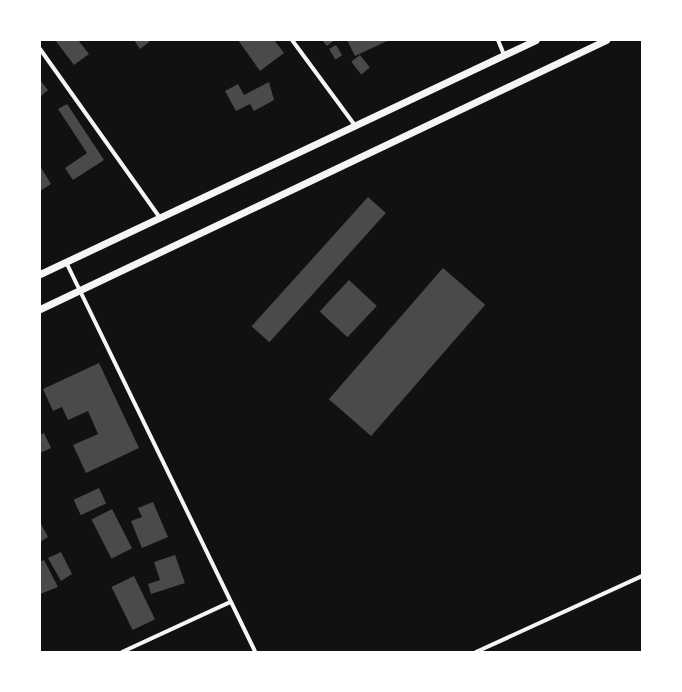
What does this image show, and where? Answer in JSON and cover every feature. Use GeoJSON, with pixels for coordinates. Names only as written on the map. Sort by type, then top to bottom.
{"type":"FeatureCollection","features":[{"type":"Feature","properties":{"kind":"street"},"geometry":{"type":"LineString","coordinates":[[292,40],[354,124]]}},
{"type":"Feature","properties":{"kind":"street"},"geometry":{"type":"LineString","coordinates":[[498,40],[504,55]]}},
{"type":"Feature","properties":{"kind":"street"},"geometry":{"type":"LineString","coordinates":[[40,274],[354,124],[536,40]]}},
{"type":"Feature","properties":{"kind":"street"},"geometry":{"type":"LineString","coordinates":[[40,309],[352,159],[606,40]]}},
{"type":"Feature","properties":{"kind":"street"},"geometry":{"type":"LineString","coordinates":[[40,49],[160,218]]}},
{"type":"Feature","properties":{"kind":"street"},"geometry":{"type":"LineString","coordinates":[[66,262],[255,652]]}},
{"type":"Feature","properties":{"kind":"street"},"geometry":{"type":"LineString","coordinates":[[476,652],[642,576]]}},
{"type":"Feature","properties":{"kind":"street"},"geometry":{"type":"LineString","coordinates":[[122,652],[230,602]]}},
{"type":"Feature","properties":{"kind":"building"},"geometry":{"type":"Polygon","coordinates":[[[55,40],[78,40],[89,54],[74,65],[55,40]]]}},
{"type":"Feature","properties":{"kind":"building"},"geometry":{"type":"Polygon","coordinates":[[[134,40],[148,40],[149,42],[140,49],[134,40]]]}},
{"type":"Feature","properties":{"kind":"building"},"geometry":{"type":"Polygon","coordinates":[[[238,40],[274,40],[284,53],[260,71],[238,40]]]}},
{"type":"Feature","properties":{"kind":"building"},"geometry":{"type":"Polygon","coordinates":[[[322,40],[335,40],[327,46],[322,40]]]}},
{"type":"Feature","properties":{"kind":"building"},"geometry":{"type":"Polygon","coordinates":[[[347,40],[389,40],[355,56],[347,40]]]}},
{"type":"Feature","properties":{"kind":"building"},"geometry":{"type":"Polygon","coordinates":[[[336,45],[342,55],[335,59],[329,49],[336,45]]]}},
{"type":"Feature","properties":{"kind":"building"},"geometry":{"type":"Polygon","coordinates":[[[360,55],[370,68],[361,74],[351,62],[360,55]]]}},
{"type":"Feature","properties":{"kind":"building"},"geometry":{"type":"Polygon","coordinates":[[[40,80],[48,90],[40,97],[40,80]]]}},
{"type":"Feature","properties":{"kind":"building"},"geometry":{"type":"Polygon","coordinates":[[[269,82],[274,100],[254,111],[250,104],[236,111],[225,91],[238,84],[244,95],[269,82]]]}},
{"type":"Feature","properties":{"kind":"building"},"geometry":{"type":"Polygon","coordinates":[[[67,104],[104,160],[73,180],[65,168],[87,153],[58,109],[67,104]]]}},
{"type":"Feature","properties":{"kind":"building"},"geometry":{"type":"Polygon","coordinates":[[[40,166],[51,184],[40,191],[40,166]]]}},
{"type":"Feature","properties":{"kind":"building"},"geometry":{"type":"Polygon","coordinates":[[[368,197],[386,213],[269,342],[252,326],[368,197]]]}},
{"type":"Feature","properties":{"kind":"building"},"geometry":{"type":"Polygon","coordinates":[[[443,268],[485,305],[371,436],[329,399],[443,268]]]}},
{"type":"Feature","properties":{"kind":"building"},"geometry":{"type":"Polygon","coordinates":[[[349,280],[377,306],[347,337],[320,311],[349,280]]]}},
{"type":"Feature","properties":{"kind":"building"},"geometry":{"type":"Polygon","coordinates":[[[99,363],[139,448],[86,473],[73,445],[98,434],[88,411],[68,420],[62,407],[53,411],[43,389],[99,363]]]}},
{"type":"Feature","properties":{"kind":"building"},"geometry":{"type":"Polygon","coordinates":[[[44,433],[51,448],[40,453],[40,435],[44,433]]]}},
{"type":"Feature","properties":{"kind":"building"},"geometry":{"type":"Polygon","coordinates":[[[99,488],[106,503],[81,515],[74,500],[99,488]]]}},
{"type":"Feature","properties":{"kind":"building"},"geometry":{"type":"Polygon","coordinates":[[[153,502],[168,537],[142,548],[131,521],[142,517],[138,508],[153,502]]]}},
{"type":"Feature","properties":{"kind":"building"},"geometry":{"type":"Polygon","coordinates":[[[112,509],[132,548],[111,559],[92,519],[112,509]]]}},
{"type":"Feature","properties":{"kind":"building"},"geometry":{"type":"Polygon","coordinates":[[[40,522],[48,537],[40,542],[40,522]]]}},
{"type":"Feature","properties":{"kind":"building"},"geometry":{"type":"Polygon","coordinates":[[[61,552],[72,574],[61,581],[48,558],[61,552]]]}},
{"type":"Feature","properties":{"kind":"building"},"geometry":{"type":"Polygon","coordinates":[[[175,555],[185,583],[151,594],[148,584],[160,580],[154,562],[175,555]]]}},
{"type":"Feature","properties":{"kind":"building"},"geometry":{"type":"Polygon","coordinates":[[[44,560],[58,587],[40,594],[40,562],[44,560]]]}},
{"type":"Feature","properties":{"kind":"building"},"geometry":{"type":"Polygon","coordinates":[[[134,576],[155,619],[133,630],[112,587],[134,576]]]}}]}
